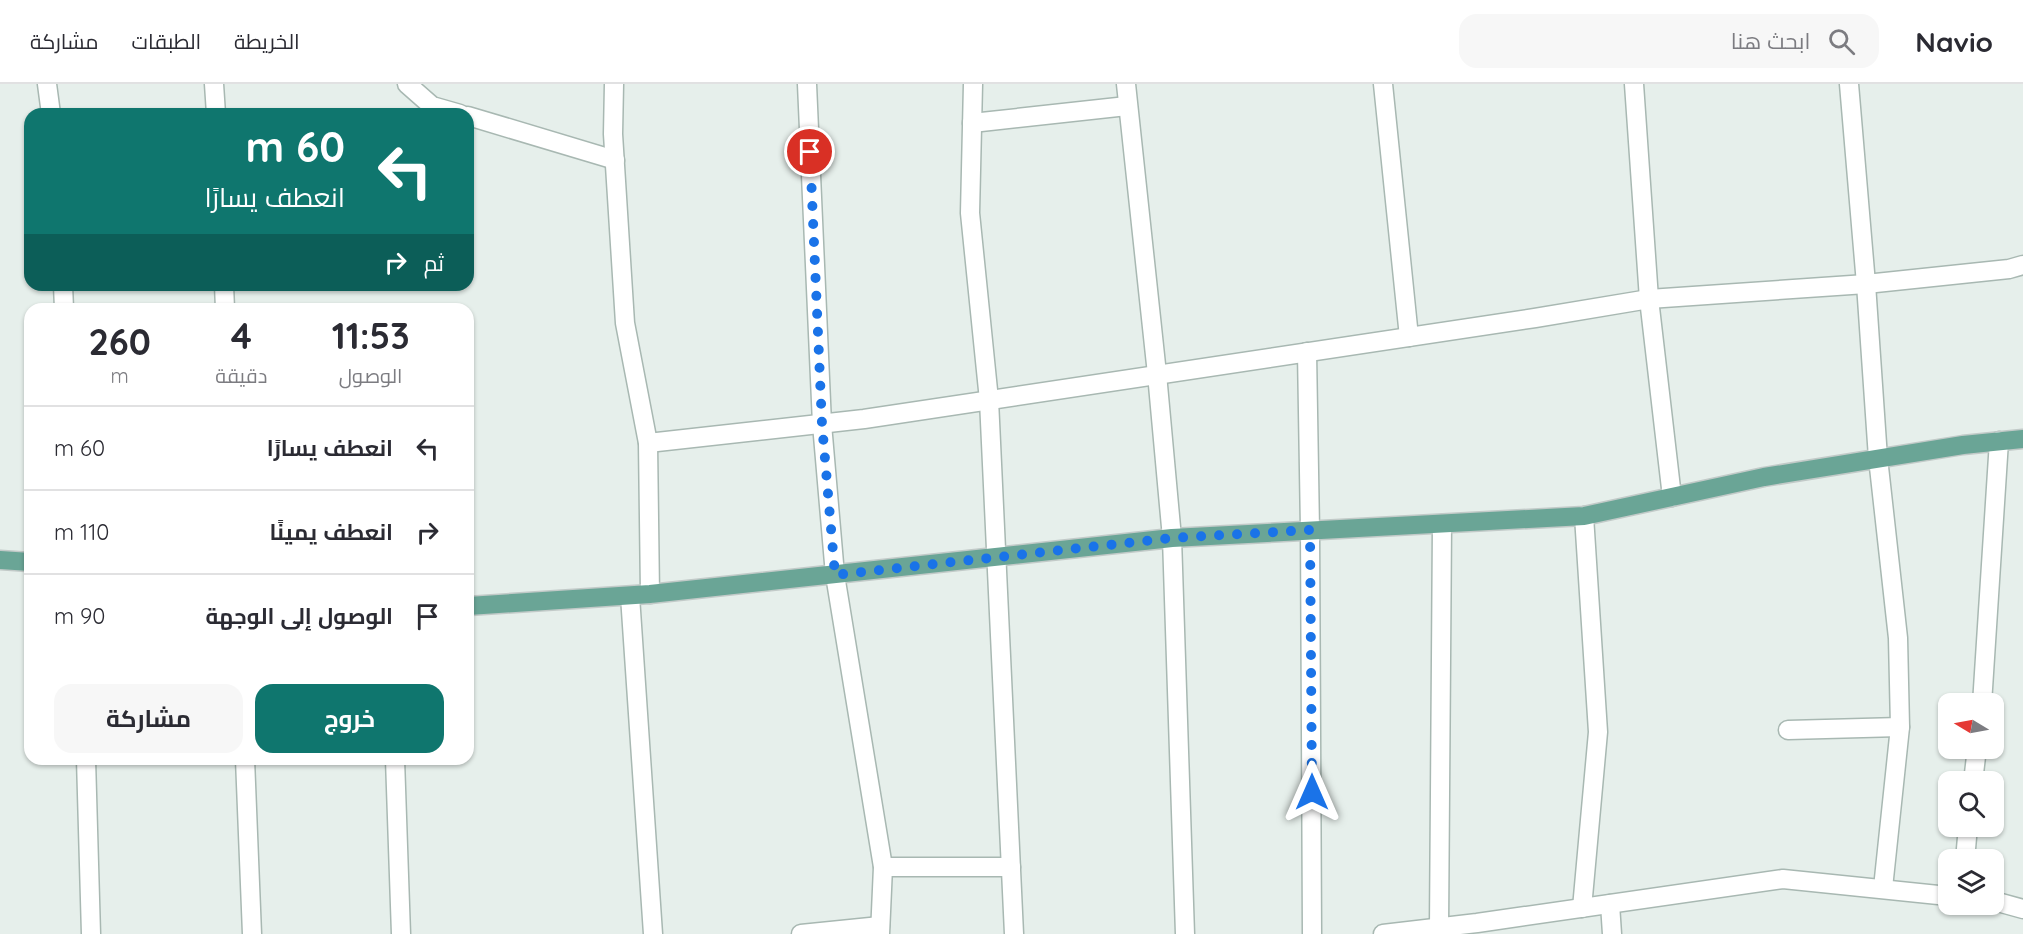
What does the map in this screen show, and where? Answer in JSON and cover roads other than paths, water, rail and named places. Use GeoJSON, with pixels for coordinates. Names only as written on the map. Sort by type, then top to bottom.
{"type":"FeatureCollection","features":[{"type":"Feature","properties":{"kind":"main road"},"geometry":{"type":"LineString","coordinates":[[474,606],[630,596],[1172,538],[1584,516],[1764,477],[1963,445],[2023,439]]}},
{"type":"Feature","properties":{"kind":"main road"},"geometry":{"type":"LineString","coordinates":[[0,560],[24,562]]}},
{"type":"Feature","properties":{"kind":"street"},"geometry":{"type":"LineString","coordinates":[[47,84],[50,108]]}},
{"type":"Feature","properties":{"kind":"street"},"geometry":{"type":"LineString","coordinates":[[214,84],[216,108]]}},
{"type":"Feature","properties":{"kind":"street"},"geometry":{"type":"LineString","coordinates":[[407,84],[432,106],[439,108]]}},
{"type":"Feature","properties":{"kind":"street"},"geometry":{"type":"LineString","coordinates":[[614,84],[613,134],[625,323],[648,443],[650,594]]}},
{"type":"Feature","properties":{"kind":"street"},"geometry":{"type":"LineString","coordinates":[[801,934],[880,930],[883,867],[835,575],[822,424],[807,84]]}},
{"type":"Feature","properties":{"kind":"street"},"geometry":{"type":"LineString","coordinates":[[973,84],[970,213],[989,400],[1014,934]]}},
{"type":"Feature","properties":{"kind":"street"},"geometry":{"type":"LineString","coordinates":[[1126,84],[1172,538],[1185,934]]}},
{"type":"Feature","properties":{"kind":"street"},"geometry":{"type":"LineString","coordinates":[[1383,84],[1409,337]]}},
{"type":"Feature","properties":{"kind":"street"},"geometry":{"type":"LineString","coordinates":[[1634,84],[1649,299],[1672,497]]}},
{"type":"Feature","properties":{"kind":"street"},"geometry":{"type":"LineString","coordinates":[[1849,84],[1878,458],[1898,638],[1900,728],[1883,888]]}},
{"type":"Feature","properties":{"kind":"street"},"geometry":{"type":"LineString","coordinates":[[972,123],[1127,106]]}},
{"type":"Feature","properties":{"kind":"street"},"geometry":{"type":"LineString","coordinates":[[474,118],[615,160]]}},
{"type":"Feature","properties":{"kind":"street"},"geometry":{"type":"LineString","coordinates":[[648,443],[822,424],[989,400],[1649,299],[1866,284],[2009,269],[2023,265]]}},
{"type":"Feature","properties":{"kind":"street"},"geometry":{"type":"LineString","coordinates":[[1307,352],[1312,934]]}},
{"type":"Feature","properties":{"kind":"street"},"geometry":{"type":"LineString","coordinates":[[1983,693],[1999,441]]}},
{"type":"Feature","properties":{"kind":"street"},"geometry":{"type":"LineString","coordinates":[[1582,908],[1599,732],[1584,516]]}},
{"type":"Feature","properties":{"kind":"street"},"geometry":{"type":"LineString","coordinates":[[1439,928],[1442,524]]}},
{"type":"Feature","properties":{"kind":"street"},"geometry":{"type":"LineString","coordinates":[[630,596],[653,934]]}},
{"type":"Feature","properties":{"kind":"street"},"geometry":{"type":"LineString","coordinates":[[1788,730],[1900,728]]}},
{"type":"Feature","properties":{"kind":"street"},"geometry":{"type":"LineString","coordinates":[[86,765],[92,934]]}},
{"type":"Feature","properties":{"kind":"street"},"geometry":{"type":"LineString","coordinates":[[245,765],[252,934]]}},
{"type":"Feature","properties":{"kind":"street"},"geometry":{"type":"LineString","coordinates":[[395,765],[401,934]]}},
{"type":"Feature","properties":{"kind":"street"},"geometry":{"type":"LineString","coordinates":[[883,867],[1011,867]]}},
{"type":"Feature","properties":{"kind":"street"},"geometry":{"type":"LineString","coordinates":[[1383,934],[1439,928],[1464,929],[1582,908],[1783,879],[1938,895]]}},
{"type":"Feature","properties":{"kind":"street"},"geometry":{"type":"LineString","coordinates":[[1610,904],[1612,934]]}},
{"type":"Feature","properties":{"kind":"street"},"geometry":{"type":"LineString","coordinates":[[2004,904],[2023,909]]}}]}
